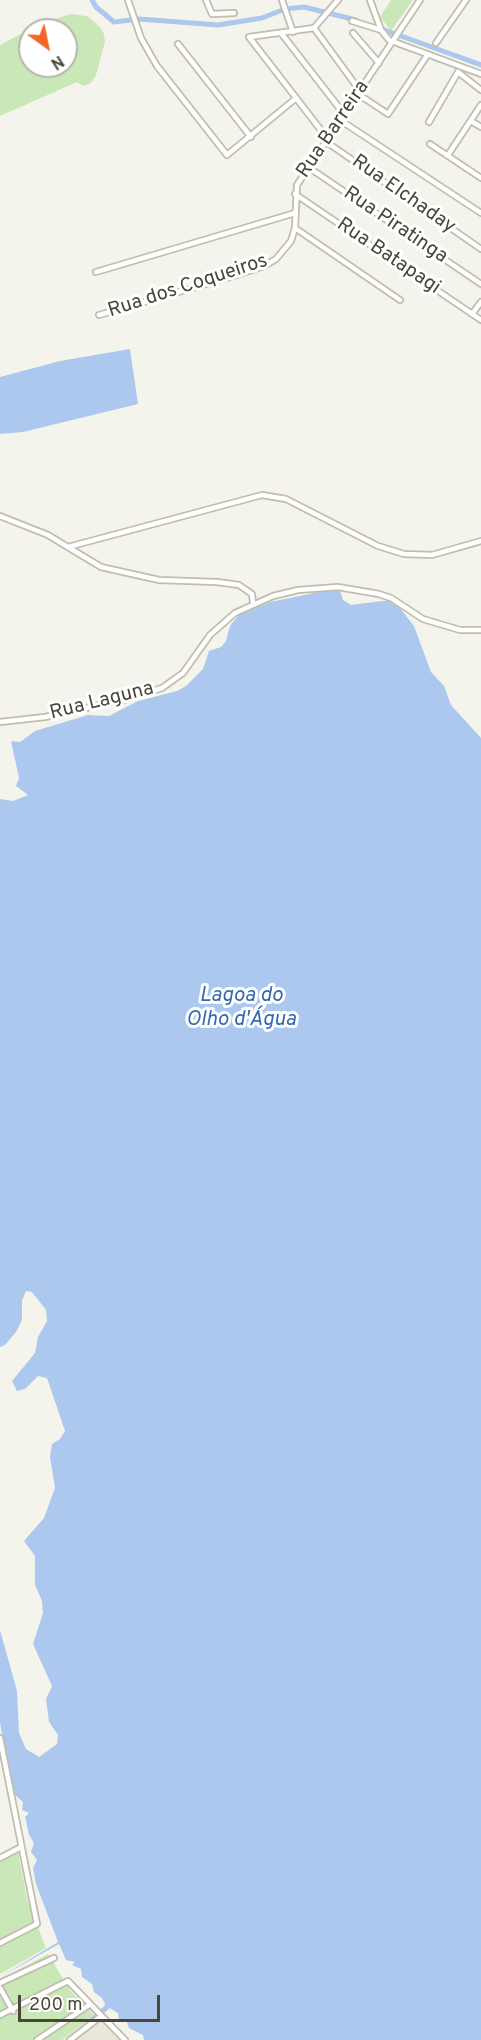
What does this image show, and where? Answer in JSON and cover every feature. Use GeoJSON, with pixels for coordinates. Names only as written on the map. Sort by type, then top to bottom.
{"type":"FeatureCollection","features":[{"type":"Feature","properties":{"kind":"street"},"geometry":{"type":"LineString","coordinates":[[128,0],[135,23],[157,66],[227,154],[251,137],[295,99]]}},
{"type":"Feature","properties":{"kind":"street"},"geometry":{"type":"LineString","coordinates":[[206,0],[212,14],[234,13]]}},
{"type":"Feature","properties":{"kind":"street"},"geometry":{"type":"LineString","coordinates":[[281,33],[314,28],[338,0]]}},
{"type":"Feature","properties":{"kind":"street"},"geometry":{"type":"LineString","coordinates":[[370,0],[385,38],[481,74]]}},
{"type":"Feature","properties":{"kind":"street","name":"Rua Barreira"},"geometry":{"type":"LineString","coordinates":[[295,228],[295,194],[308,167],[420,0]]}},
{"type":"Feature","properties":{"kind":"street"},"geometry":{"type":"LineString","coordinates":[[436,44],[466,0]]}},
{"type":"Feature","properties":{"kind":"street"},"geometry":{"type":"LineString","coordinates":[[283,3],[293,32]]}},
{"type":"Feature","properties":{"kind":"street"},"geometry":{"type":"LineString","coordinates":[[352,21],[381,30]]}},
{"type":"Feature","properties":{"kind":"street"},"geometry":{"type":"LineString","coordinates":[[314,28],[359,92],[388,114],[428,54]]}},
{"type":"Feature","properties":{"kind":"street"},"geometry":{"type":"LineString","coordinates":[[281,33],[344,114]]}},
{"type":"Feature","properties":{"kind":"street","name":"Rua Elchaday"},"geometry":{"type":"LineString","coordinates":[[281,33],[249,39],[326,140],[481,249]]}},
{"type":"Feature","properties":{"kind":"street"},"geometry":{"type":"LineString","coordinates":[[353,33],[379,63]]}},
{"type":"Feature","properties":{"kind":"street"},"geometry":{"type":"LineString","coordinates":[[178,44],[251,137]]}},
{"type":"Feature","properties":{"kind":"street"},"geometry":{"type":"LineString","coordinates":[[454,64],[458,72],[481,90]]}},
{"type":"Feature","properties":{"kind":"street"},"geometry":{"type":"LineString","coordinates":[[429,122],[458,72]]}},
{"type":"Feature","properties":{"kind":"street"},"geometry":{"type":"LineString","coordinates":[[447,155],[481,105]]}},
{"type":"Feature","properties":{"kind":"street"},"geometry":{"type":"LineString","coordinates":[[340,120],[481,213]]}},
{"type":"Feature","properties":{"kind":"street"},"geometry":{"type":"LineString","coordinates":[[471,121],[481,127]]}},
{"type":"Feature","properties":{"kind":"street"},"geometry":{"type":"LineString","coordinates":[[430,144],[480,175]]}},
{"type":"Feature","properties":{"kind":"street","name":"Rua Piratinga"},"geometry":{"type":"LineString","coordinates":[[308,167],[481,284]]}},
{"type":"Feature","properties":{"kind":"street","name":"Rua Batapagi"},"geometry":{"type":"LineString","coordinates":[[295,194],[481,320]]}},
{"type":"Feature","properties":{"kind":"street","name":"Rua dos Coqueiros"},"geometry":{"type":"LineString","coordinates":[[96,272],[295,213]]}},
{"type":"Feature","properties":{"kind":"street"},"geometry":{"type":"LineString","coordinates":[[295,228],[400,300]]}},
{"type":"Feature","properties":{"kind":"street","name":"Rua dos Coqueiros"},"geometry":{"type":"LineString","coordinates":[[99,315],[264,266],[283,252],[295,228]]}},
{"type":"Feature","properties":{"kind":"street"},"geometry":{"type":"LineString","coordinates":[[472,314],[481,302]]}},
{"type":"Feature","properties":{"kind":"street"},"geometry":{"type":"LineString","coordinates":[[68,547],[262,495],[286,499],[378,546],[404,554],[432,555],[481,541]]}},
{"type":"Feature","properties":{"kind":"street"},"geometry":{"type":"LineString","coordinates":[[0,516],[48,535],[101,567],[159,580],[239,585],[252,594],[253,603]]}},
{"type":"Feature","properties":{"kind":"street","name":"Rua Laguna"},"geometry":{"type":"LineString","coordinates":[[0,722],[45,717],[127,699],[162,688],[183,673],[221,623],[253,603],[298,590],[338,587],[392,598],[417,616],[452,628],[481,630]]}},
{"type":"Feature","properties":{"kind":"street"},"geometry":{"type":"LineString","coordinates":[[0,1738],[37,1924],[0,1943]]}},
{"type":"Feature","properties":{"kind":"street"},"geometry":{"type":"LineString","coordinates":[[0,1857],[21,1847]]}},
{"type":"Feature","properties":{"kind":"street"},"geometry":{"type":"LineString","coordinates":[[0,1983],[54,1958]]}},
{"type":"Feature","properties":{"kind":"street"},"geometry":{"type":"LineString","coordinates":[[0,2015],[68,1981],[100,2017],[125,2040]]}},
{"type":"Feature","properties":{"kind":"street"},"geometry":{"type":"LineString","coordinates":[[0,1988],[13,2010]]}},
{"type":"Feature","properties":{"kind":"street"},"geometry":{"type":"LineString","coordinates":[[37,2040],[89,2005]]}},
{"type":"Feature","properties":{"kind":"street"},"geometry":{"type":"LineString","coordinates":[[70,2040],[77,2038],[100,2017]]}},
{"type":"Feature","properties":{"kind":"shaded area"},"geometry":{"type":"Polygon","coordinates":[[[84,2000],[126,2040],[29,2040],[84,2000]]]}},
{"type":"Feature","properties":{"kind":"green space"},"geometry":{"type":"Polygon","coordinates":[[[391,0],[413,0],[391,31],[380,17],[391,0]]]}},
{"type":"Feature","properties":{"kind":"green space"},"geometry":{"type":"Polygon","coordinates":[[[70,14],[87,16],[100,27],[105,42],[96,75],[91,83],[83,86],[77,82],[0,116],[0,45],[18,36],[18,78],[78,78],[78,18],[58,18],[70,14]]]}},
{"type":"Feature","properties":{"kind":"green space"},"geometry":{"type":"Polygon","coordinates":[[[18,1852],[27,1899],[46,1948],[0,1974],[0,1861],[18,1852]]]}},
{"type":"Feature","properties":{"kind":"green space"},"geometry":{"type":"Polygon","coordinates":[[[48,1954],[70,1990],[94,2016],[61,2040],[0,2040],[0,1980],[48,1954]]]}},
{"type":"Feature","properties":{"kind":"water"},"geometry":{"type":"Polygon","coordinates":[[[130,349],[138,404],[23,432],[0,434],[0,377],[60,361],[130,349]]]}},
{"type":"Feature","properties":{"kind":"water","name":"Lagoa do Olho d'Água"},"geometry":{"type":"Polygon","coordinates":[[[334,589],[340,591],[343,600],[351,605],[390,600],[396,603],[414,626],[431,672],[444,686],[451,705],[481,738],[481,2040],[144,2040],[143,2035],[129,2028],[127,2022],[119,2021],[118,2013],[106,2006],[102,1998],[94,1992],[92,1984],[82,1977],[81,1969],[72,1965],[75,1962],[66,1960],[59,1944],[0,1977],[58,1942],[36,1884],[33,1868],[37,1860],[31,1852],[34,1843],[29,1835],[25,1817],[29,1813],[22,1810],[23,1802],[13,1793],[9,1773],[0,1723],[0,1630],[17,1691],[19,1733],[26,1749],[39,1757],[57,1744],[58,1735],[49,1722],[46,1699],[52,1686],[33,1644],[43,1613],[42,1601],[35,1585],[35,1556],[24,1541],[44,1518],[55,1488],[50,1457],[52,1444],[60,1439],[65,1431],[47,1378],[38,1376],[25,1389],[17,1391],[12,1381],[35,1353],[38,1337],[47,1321],[46,1310],[32,1292],[26,1291],[22,1301],[22,1320],[16,1332],[5,1345],[0,1347],[0,799],[13,801],[28,795],[16,786],[19,778],[11,741],[20,742],[35,731],[88,715],[109,716],[138,701],[177,691],[186,686],[203,669],[209,651],[221,647],[226,641],[230,626],[239,615],[270,602],[334,589]]]}},
{"type":"Feature","properties":{"kind":"waterway"},"geometry":{"type":"LineString","coordinates":[[92,0],[96,7],[114,22],[139,19],[218,25],[262,18],[285,9],[304,7],[356,20]]}},
{"type":"Feature","properties":{"kind":"waterway"},"geometry":{"type":"LineString","coordinates":[[379,28],[481,65]]}},
{"type":"Feature","properties":{"kind":"waterway"},"geometry":{"type":"LineString","coordinates":[[91,2021],[107,2007]]}}]}
